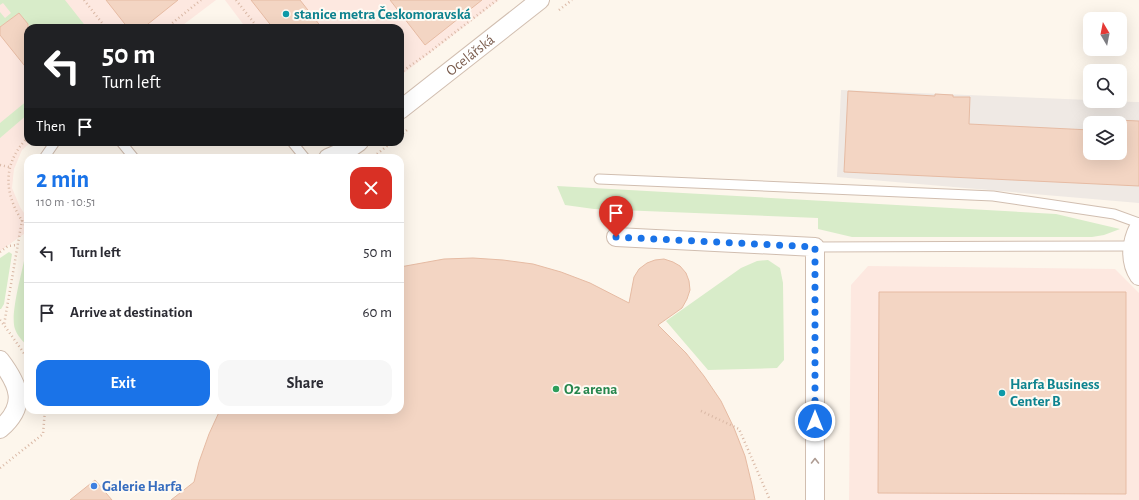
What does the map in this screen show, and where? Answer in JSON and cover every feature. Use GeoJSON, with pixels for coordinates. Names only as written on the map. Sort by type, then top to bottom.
{"type":"FeatureCollection","features":[{"type":"Feature","properties":{"kind":"street","name":"Ocelářská"},"geometry":{"type":"LineString","coordinates":[[404,107],[540,0]]}},
{"type":"Feature","properties":{"kind":"street"},"geometry":{"type":"LineString","coordinates":[[337,154],[353,146]]}},
{"type":"Feature","properties":{"kind":"street"},"geometry":{"type":"LineString","coordinates":[[1139,227],[1135,234],[1132,246],[1132,259],[1139,276]]}},
{"type":"Feature","properties":{"kind":"street"},"geometry":{"type":"LineString","coordinates":[[616,237],[815,247],[815,500]]}},
{"type":"Feature","properties":{"kind":"street"},"geometry":{"type":"LineString","coordinates":[[0,360],[18,391],[17,409],[11,418],[0,429]]}},
{"type":"Feature","properties":{"kind":"lane"},"geometry":{"type":"LineString","coordinates":[[124,146],[131,154]]}},
{"type":"Feature","properties":{"kind":"lane"},"geometry":{"type":"LineString","coordinates":[[295,146],[302,154]]}},
{"type":"Feature","properties":{"kind":"lane"},"geometry":{"type":"LineString","coordinates":[[599,179],[993,196],[1114,214],[1139,223]]}},
{"type":"Feature","properties":{"kind":"lane"},"geometry":{"type":"LineString","coordinates":[[815,247],[1132,246]]}},
{"type":"Feature","properties":{"kind":"path"},"geometry":{"type":"LineString","coordinates":[[84,0],[103,24]]}},
{"type":"Feature","properties":{"kind":"path"},"geometry":{"type":"LineString","coordinates":[[171,24],[201,0]]}},
{"type":"Feature","properties":{"kind":"path"},"geometry":{"type":"LineString","coordinates":[[236,0],[255,24]]}},
{"type":"Feature","properties":{"kind":"path"},"geometry":{"type":"LineString","coordinates":[[404,70],[497,0]]}},
{"type":"Feature","properties":{"kind":"path"},"geometry":{"type":"LineString","coordinates":[[24,142],[12,158],[8,177],[10,198],[16,213],[24,223]]}},
{"type":"Feature","properties":{"kind":"path"},"geometry":{"type":"LineString","coordinates":[[377,154],[387,146]]}},
{"type":"Feature","properties":{"kind":"path"},"geometry":{"type":"LineString","coordinates":[[0,165],[9,167]]}},
{"type":"Feature","properties":{"kind":"path"},"geometry":{"type":"LineString","coordinates":[[4,325],[22,220]]}},
{"type":"Feature","properties":{"kind":"path"},"geometry":{"type":"LineString","coordinates":[[0,252],[8,246],[17,245]]}},
{"type":"Feature","properties":{"kind":"path"},"geometry":{"type":"LineString","coordinates":[[0,320],[24,353]]}},
{"type":"Feature","properties":{"kind":"path"},"geometry":{"type":"LineString","coordinates":[[701,410],[739,429],[770,500]]}},
{"type":"Feature","properties":{"kind":"path"},"geometry":{"type":"LineString","coordinates":[[0,468],[43,434],[45,414]]}},
{"type":"Feature","properties":{"kind":"shaded area"},"geometry":{"type":"Polygon","coordinates":[[[0,0],[216,0],[184,24],[24,24],[24,146],[26,146],[22,150],[14,169],[12,188],[24,213],[24,234],[0,251],[0,0]]]}},
{"type":"Feature","properties":{"kind":"shaded area"},"geometry":{"type":"Polygon","coordinates":[[[225,0],[499,0],[404,73],[404,24],[243,24],[225,0]]]}},
{"type":"Feature","properties":{"kind":"shaded area"},"geometry":{"type":"Polygon","coordinates":[[[841,90],[1083,100],[1083,108],[1127,108],[1127,102],[1139,102],[1139,203],[837,177],[841,90]]]}},
{"type":"Feature","properties":{"kind":"shaded area","name":"Harfa Business Center B"},"geometry":{"type":"Polygon","coordinates":[[[868,266],[1115,269],[1139,293],[1139,500],[849,500],[851,285],[868,266]]]}},
{"type":"Feature","properties":{"kind":"green space"},"geometry":{"type":"Polygon","coordinates":[[[0,0],[65,0],[84,24],[28,24],[19,13],[0,27],[0,12],[5,18],[11,13],[3,3],[0,5],[0,0]]]}},
{"type":"Feature","properties":{"kind":"green space"},"geometry":{"type":"Polygon","coordinates":[[[24,103],[24,117],[0,138],[0,123],[24,103]]]}},
{"type":"Feature","properties":{"kind":"green space"},"geometry":{"type":"Polygon","coordinates":[[[557,186],[1056,214],[1120,229],[1104,235],[1092,237],[852,237],[818,229],[818,218],[594,209],[565,205],[557,186]]]}},
{"type":"Feature","properties":{"kind":"green space"},"geometry":{"type":"Polygon","coordinates":[[[9,252],[12,254],[4,304],[0,309],[0,258],[9,252]]]}},
{"type":"Feature","properties":{"kind":"green space"},"geometry":{"type":"Polygon","coordinates":[[[768,260],[780,268],[783,283],[784,360],[777,368],[708,370],[666,321],[741,268],[757,261],[768,260]]]}},
{"type":"Feature","properties":{"kind":"green space"},"geometry":{"type":"Polygon","coordinates":[[[24,261],[24,342],[17,334],[14,323],[15,306],[24,261]]]}},
{"type":"Feature","properties":{"kind":"building"},"geometry":{"type":"Polygon","coordinates":[[[106,0],[178,0],[148,24],[125,24],[106,0]]]}},
{"type":"Feature","properties":{"kind":"building","name":"stanice metra Českomoravská"},"geometry":{"type":"Polygon","coordinates":[[[251,0],[300,0],[319,24],[270,24],[251,0]]]}},
{"type":"Feature","properties":{"kind":"building"},"geometry":{"type":"Polygon","coordinates":[[[390,0],[482,0],[425,45],[390,0]]]}},
{"type":"Feature","properties":{"kind":"building"},"geometry":{"type":"Polygon","coordinates":[[[19,13],[28,24],[24,24],[24,65],[0,35],[0,27],[19,13]]]}},
{"type":"Feature","properties":{"kind":"building"},"geometry":{"type":"Polygon","coordinates":[[[848,91],[935,96],[935,94],[953,95],[953,97],[970,97],[969,124],[1083,130],[1083,160],[1127,160],[1127,120],[1139,121],[1139,186],[844,172],[848,91]]]}},
{"type":"Feature","properties":{"kind":"building","name":"O2 arena"},"geometry":{"type":"Polygon","coordinates":[[[473,258],[533,264],[561,272],[590,283],[629,303],[634,277],[639,269],[647,263],[664,259],[680,266],[686,273],[689,281],[690,290],[687,299],[682,308],[658,325],[686,353],[721,401],[745,456],[755,500],[171,500],[194,482],[199,462],[218,414],[404,414],[404,266],[444,259],[473,258]]]}},
{"type":"Feature","properties":{"kind":"building","name":"Harfa Business Center B"},"geometry":{"type":"Polygon","coordinates":[[[879,292],[1126,292],[1126,494],[878,493],[879,292]]]}},
{"type":"Feature","properties":{"kind":"building","name":"Galerie Harfa"},"geometry":{"type":"Polygon","coordinates":[[[95,480],[112,500],[70,500],[95,480]]]}},
{"type":"Feature","properties":{"kind":"place","name":"stanice metra Českomoravská"},"geometry":{"type":"Point","coordinates":[286,14]}},
{"type":"Feature","properties":{"kind":"place","name":"O2 arena"},"geometry":{"type":"Point","coordinates":[556,389]}},
{"type":"Feature","properties":{"kind":"place","name":"Harfa Business Center B"},"geometry":{"type":"Point","coordinates":[1002,393]}},
{"type":"Feature","properties":{"kind":"place","name":"Galerie Harfa"},"geometry":{"type":"Point","coordinates":[94,486]}},
{"type":"Feature","properties":{"kind":"route"},"geometry":{"type":"LineString","coordinates":[[616,237],[815,247],[815,421]]}}]}
